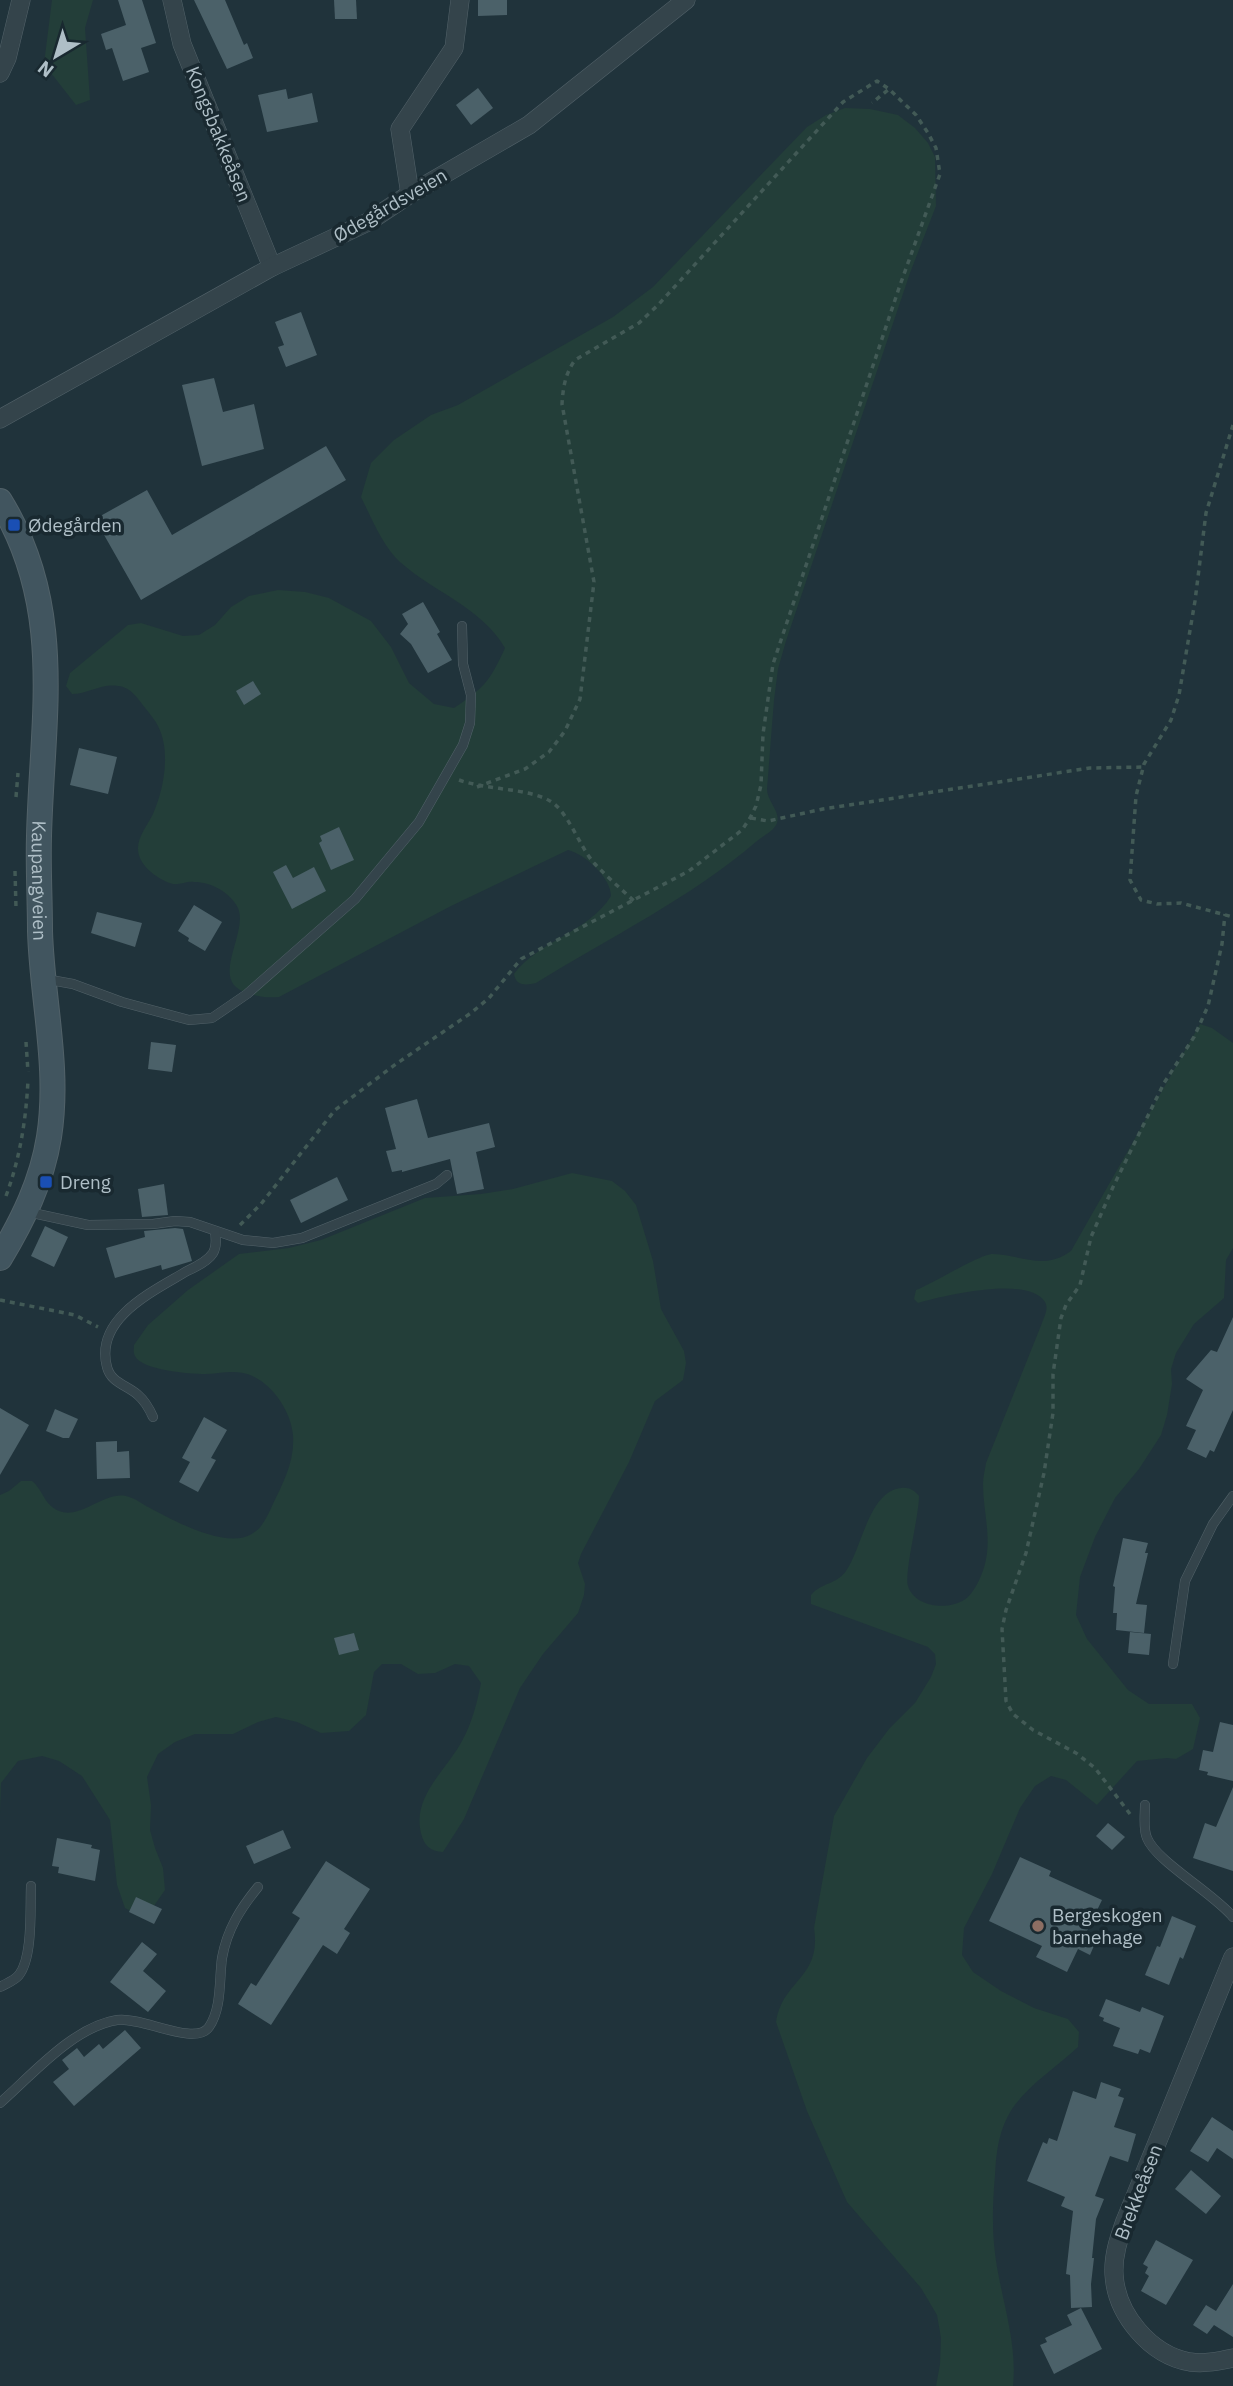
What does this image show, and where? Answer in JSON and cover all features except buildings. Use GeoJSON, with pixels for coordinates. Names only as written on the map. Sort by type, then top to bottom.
{"type":"FeatureCollection","features":[{"type":"Feature","properties":{"kind":"main road","name":"Kaupangveien"},"geometry":{"type":"LineString","coordinates":[[0,501],[18,533],[33,575],[45,641],[47,705],[39,835],[43,979],[51,1050],[52,1101],[43,1167],[26,1212],[0,1258]]}},
{"type":"Feature","properties":{"kind":"street"},"geometry":{"type":"LineString","coordinates":[[0,73],[7,58],[22,0]]}},
{"type":"Feature","properties":{"kind":"street","name":"Kongsbakkeåsen"},"geometry":{"type":"LineString","coordinates":[[172,0],[183,44],[272,267]]}},
{"type":"Feature","properties":{"kind":"street"},"geometry":{"type":"LineString","coordinates":[[410,194],[400,129],[454,48],[460,0]]}},
{"type":"Feature","properties":{"kind":"street","name":"Ødegårdsveien"},"geometry":{"type":"LineString","coordinates":[[0,419],[272,267],[368,222],[410,194],[529,125],[686,0]]}},
{"type":"Feature","properties":{"kind":"street","name":"Brekkeåsen"},"geometry":{"type":"LineString","coordinates":[[1233,1957],[1125,2221],[1115,2252],[1114,2274],[1118,2295],[1125,2311],[1138,2331],[1160,2349],[1189,2362],[1210,2363],[1233,2358]]}},
{"type":"Feature","properties":{"kind":"lane"},"geometry":{"type":"LineString","coordinates":[[43,979],[73,984],[122,1002],[189,1020],[212,1018],[247,995],[355,899],[419,822],[463,745],[470,723],[471,695],[463,664],[462,626]]}},
{"type":"Feature","properties":{"kind":"lane"},"geometry":{"type":"LineString","coordinates":[[26,1212],[88,1225],[175,1221],[190,1223],[243,1240],[272,1243],[302,1238],[436,1184],[447,1175]]}},
{"type":"Feature","properties":{"kind":"lane"},"geometry":{"type":"LineString","coordinates":[[153,1417],[145,1401],[113,1379],[107,1369],[106,1356],[110,1334],[117,1322],[140,1300],[205,1261],[214,1252],[215,1231]]}},
{"type":"Feature","properties":{"kind":"lane"},"geometry":{"type":"LineString","coordinates":[[1172,1664],[1185,1581],[1213,1524],[1233,1496]]}},
{"type":"Feature","properties":{"kind":"lane"},"geometry":{"type":"LineString","coordinates":[[1144,1805],[1146,1835],[1153,1850],[1212,1896],[1233,1917]]}},
{"type":"Feature","properties":{"kind":"lane"},"geometry":{"type":"LineString","coordinates":[[0,1987],[20,1973],[27,1958],[31,1886]]}},
{"type":"Feature","properties":{"kind":"lane"},"geometry":{"type":"LineString","coordinates":[[0,2103],[63,2047],[93,2028],[119,2019],[148,2022],[193,2035],[201,2034],[209,2026],[214,2013],[220,1990],[222,1960],[230,1931],[241,1908],[258,1887]]}},
{"type":"Feature","properties":{"kind":"path"},"geometry":{"type":"LineString","coordinates":[[228,1235],[261,1204],[319,1128],[341,1105],[471,1013],[488,999],[521,959],[689,871],[742,830],[750,818],[761,785],[763,734],[773,664],[894,301],[940,174],[936,148],[916,115],[877,81],[843,102],[639,323],[575,360],[568,369],[562,404],[594,582],[580,699],[565,731],[549,752],[525,769],[477,787]]}},
{"type":"Feature","properties":{"kind":"path"},"geometry":{"type":"LineString","coordinates":[[872,103],[889,89]]}},
{"type":"Feature","properties":{"kind":"path"},"geometry":{"type":"LineString","coordinates":[[1233,425],[1206,513],[1179,695],[1171,720],[1143,767],[1136,796],[1130,880],[1141,900],[1157,904],[1181,903],[1233,917]]}},
{"type":"Feature","properties":{"kind":"path"},"geometry":{"type":"LineString","coordinates":[[750,818],[768,821],[823,809],[1090,768],[1143,767]]}},
{"type":"Feature","properties":{"kind":"path"},"geometry":{"type":"LineString","coordinates":[[444,775],[477,787],[533,794],[549,800],[559,808],[594,864],[634,901]]}},
{"type":"Feature","properties":{"kind":"path"},"geometry":{"type":"LineString","coordinates":[[1146,1835],[1095,1768],[1076,1753],[1033,1730],[1013,1714],[1006,1701],[1002,1629],[1026,1553],[1044,1473],[1053,1413],[1053,1374],[1061,1318],[1066,1305],[1080,1285],[1091,1237],[1113,1187],[1164,1083],[1194,1037],[1208,1006],[1222,944],[1225,914]]}},
{"type":"Feature","properties":{"kind":"path"},"geometry":{"type":"LineString","coordinates":[[0,1300],[75,1315],[110,1334]]}},
{"type":"Feature","properties":{"kind":"green space"},"geometry":{"type":"Polygon","coordinates":[[[52,0],[93,0],[85,28],[90,100],[76,105],[44,64],[52,0]]]}},
{"type":"Feature","properties":{"kind":"green space"},"geometry":{"type":"Polygon","coordinates":[[[845,108],[870,109],[898,115],[915,128],[928,143],[935,157],[936,206],[910,273],[778,669],[767,789],[778,819],[776,826],[732,862],[678,899],[536,983],[519,983],[514,974],[536,953],[590,919],[611,896],[607,882],[596,868],[582,856],[568,850],[451,906],[279,997],[256,995],[236,987],[231,979],[230,968],[240,919],[235,902],[219,889],[207,884],[173,884],[163,880],[149,871],[138,852],[139,841],[153,814],[163,782],[165,758],[158,726],[137,698],[123,687],[112,685],[72,694],[66,686],[70,673],[128,625],[141,623],[183,636],[199,635],[215,625],[231,607],[249,596],[278,590],[305,592],[329,598],[371,621],[391,647],[409,683],[434,704],[454,708],[464,701],[485,683],[505,648],[483,622],[414,573],[388,548],[361,497],[371,463],[394,440],[431,415],[458,405],[613,317],[653,287],[807,127],[826,115],[845,108]]]}},
{"type":"Feature","properties":{"kind":"green space"},"geometry":{"type":"Polygon","coordinates":[[[1200,1024],[1212,1028],[1233,1043],[1233,1248],[1226,1260],[1224,1298],[1194,1324],[1176,1353],[1171,1369],[1172,1384],[1167,1415],[1161,1435],[1139,1469],[1115,1498],[1095,1537],[1080,1577],[1076,1615],[1087,1639],[1128,1690],[1149,1704],[1192,1704],[1200,1718],[1193,1749],[1176,1759],[1137,1761],[1097,1805],[1066,1780],[1051,1776],[1035,1786],[1020,1808],[992,1874],[964,1928],[962,1955],[973,1972],[1001,1991],[1034,2008],[1068,2019],[1079,2032],[1078,2047],[1034,2084],[1012,2109],[997,2149],[993,2235],[1013,2350],[1013,2386],[936,2386],[941,2338],[937,2315],[921,2288],[847,2202],[807,2111],[776,2022],[786,1997],[812,1958],[815,1945],[814,1928],[834,1816],[867,1758],[889,1729],[915,1703],[931,1677],[936,1664],[935,1654],[928,1647],[811,1604],[811,1595],[842,1576],[852,1561],[881,1499],[890,1491],[901,1488],[911,1489],[919,1496],[907,1579],[912,1594],[926,1603],[944,1606],[961,1601],[974,1590],[987,1554],[983,1484],[986,1463],[1045,1316],[1046,1305],[1036,1294],[1004,1289],[965,1292],[918,1303],[914,1299],[916,1290],[987,1255],[1042,1261],[1061,1257],[1071,1251],[1200,1024]]]}},
{"type":"Feature","properties":{"kind":"green space"},"geometry":{"type":"Polygon","coordinates":[[[572,1173],[612,1181],[625,1191],[636,1205],[653,1261],[661,1309],[684,1351],[686,1363],[683,1380],[655,1401],[629,1462],[581,1554],[578,1563],[585,1584],[578,1613],[543,1654],[520,1688],[464,1819],[443,1852],[431,1849],[424,1841],[421,1833],[421,1807],[432,1784],[466,1734],[481,1683],[469,1666],[455,1664],[435,1673],[418,1674],[401,1664],[382,1664],[374,1672],[366,1715],[349,1731],[321,1733],[297,1722],[276,1717],[233,1734],[195,1734],[175,1742],[158,1754],[147,1777],[151,1805],[150,1830],[163,1868],[165,1890],[151,1910],[140,1916],[125,1908],[117,1885],[110,1820],[82,1776],[59,1761],[42,1756],[18,1761],[1,1783],[0,1813],[0,1495],[21,1481],[32,1481],[51,1506],[69,1513],[107,1498],[126,1496],[172,1520],[213,1536],[239,1538],[250,1535],[266,1518],[287,1472],[293,1445],[288,1415],[270,1388],[253,1376],[233,1372],[178,1372],[156,1368],[139,1361],[134,1355],[134,1345],[148,1325],[188,1290],[239,1254],[289,1248],[321,1240],[425,1198],[513,1189],[572,1173]]]}},
{"type":"Feature","properties":{"kind":"place","name":"Ødegården"},"geometry":{"type":"Point","coordinates":[14,525]}},
{"type":"Feature","properties":{"kind":"place","name":"Dreng"},"geometry":{"type":"Point","coordinates":[46,1182]}},
{"type":"Feature","properties":{"kind":"place","name":"Bergeskogen barnehage"},"geometry":{"type":"Point","coordinates":[1038,1926]}}]}
